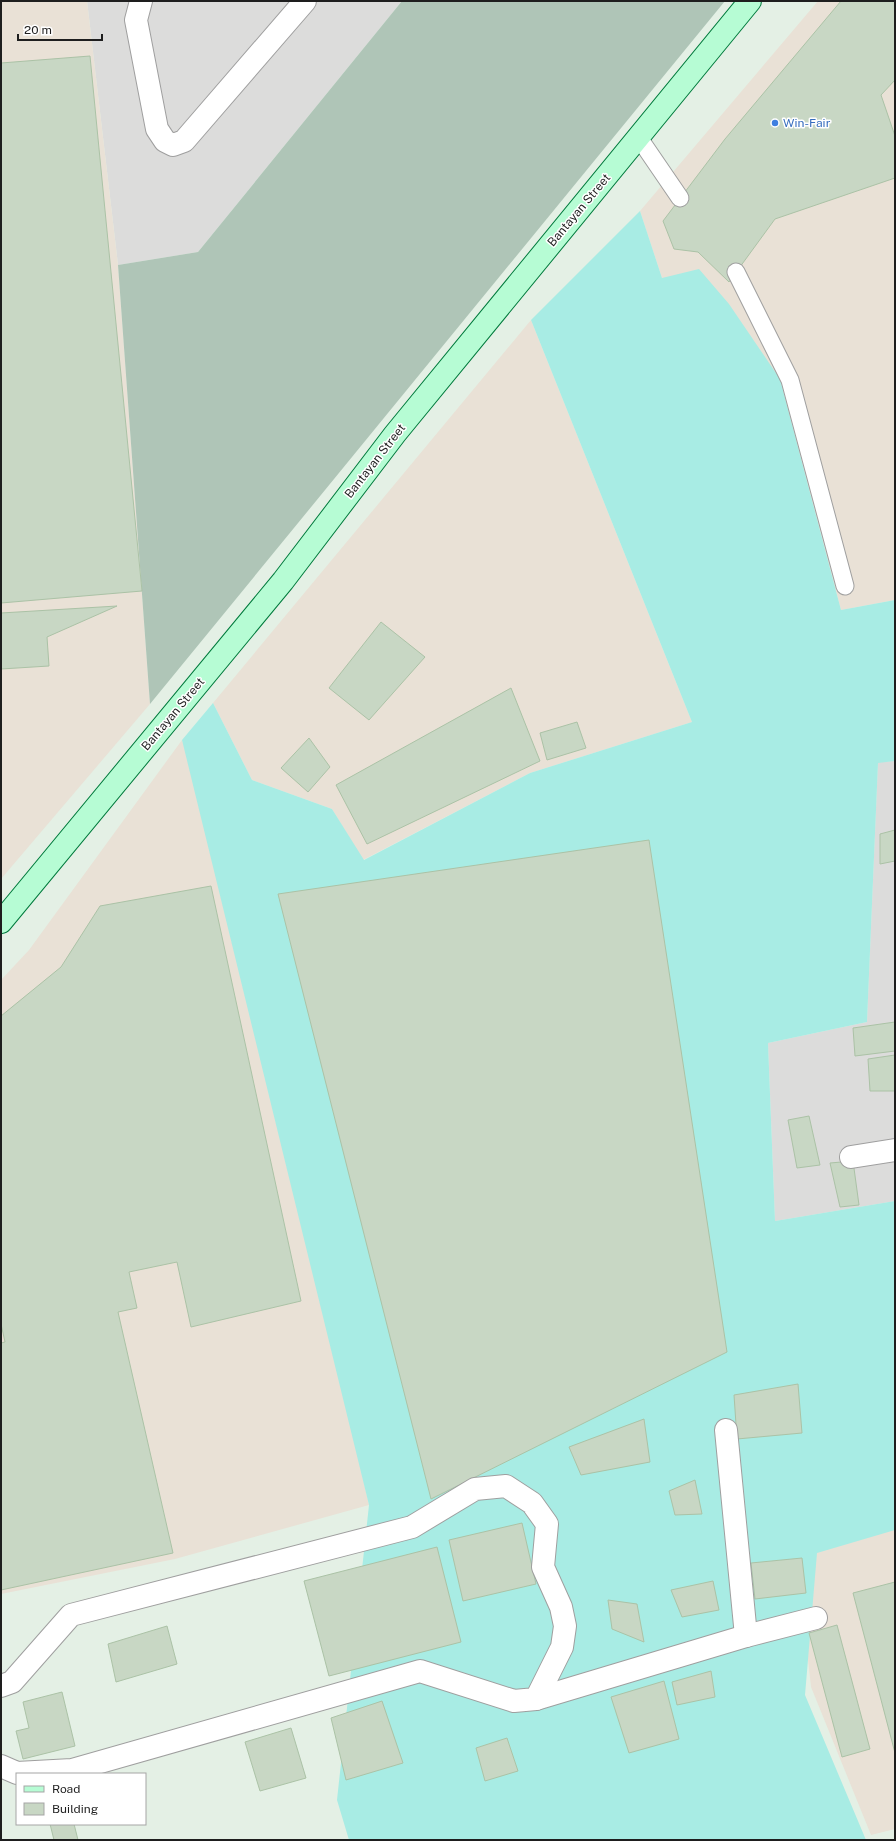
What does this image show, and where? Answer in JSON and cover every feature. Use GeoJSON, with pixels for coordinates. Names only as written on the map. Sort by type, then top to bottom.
{"type":"FeatureCollection","features":[{"type":"Feature","properties":{"kind":"main road","name":"Bantayan Street"},"geometry":{"type":"LineString","coordinates":[[1,922],[283,581],[395,434],[750,1]]}},
{"type":"Feature","properties":{"kind":"street"},"geometry":{"type":"LineString","coordinates":[[141,1],[136,20],[157,129],[165,141],[173,145],[184,141],[305,1]]}},
{"type":"Feature","properties":{"kind":"street"},"geometry":{"type":"LineString","coordinates":[[851,1157],[895,1150]]}},
{"type":"Feature","properties":{"kind":"street"},"geometry":{"type":"LineString","coordinates":[[726,1430],[746,1636]]}},
{"type":"Feature","properties":{"kind":"street"},"geometry":{"type":"LineString","coordinates":[[1,1686],[12,1682],[71,1615],[412,1527],[476,1489],[506,1486],[532,1503],[547,1524],[543,1568],[560,1607],[566,1626],[562,1647],[536,1699]]}},
{"type":"Feature","properties":{"kind":"street"},"geometry":{"type":"LineString","coordinates":[[1,1766],[17,1773],[72,1770],[420,1671],[514,1701],[536,1699],[746,1636],[816,1618]]}},
{"type":"Feature","properties":{"kind":"lane"},"geometry":{"type":"LineString","coordinates":[[639,138],[680,198]]}},
{"type":"Feature","properties":{"kind":"lane"},"geometry":{"type":"LineString","coordinates":[[736,272],[790,380],[845,586]]}},
{"type":"Feature","properties":{"kind":"shaded area"},"geometry":{"type":"Polygon","coordinates":[[[1,1],[87,1],[118,265],[150,704],[1,879],[1,1]]]}},
{"type":"Feature","properties":{"kind":"shaded area"},"geometry":{"type":"Polygon","coordinates":[[[87,1],[402,1],[198,252],[118,265],[87,1]]]}},
{"type":"Feature","properties":{"kind":"shaded area"},"geometry":{"type":"Polygon","coordinates":[[[402,1],[725,1],[150,704],[118,265],[198,252],[402,1]]]}},
{"type":"Feature","properties":{"kind":"shaded area"},"geometry":{"type":"Polygon","coordinates":[[[818,1],[895,1],[895,600],[841,610],[780,379],[662,278],[640,211],[818,1]]]}},
{"type":"Feature","properties":{"kind":"shaded area"},"geometry":{"type":"Polygon","coordinates":[[[640,211],[662,278],[699,269],[729,304],[780,379],[841,610],[895,600],[895,761],[878,763],[867,1022],[768,1043],[775,1221],[895,1201],[895,1530],[817,1553],[805,1695],[866,1840],[349,1840],[337,1800],[369,1505],[182,740],[213,703],[252,780],[332,809],[364,860],[530,773],[692,722],[531,320],[640,211]]]}},
{"type":"Feature","properties":{"kind":"shaded area"},"geometry":{"type":"Polygon","coordinates":[[[531,320],[692,722],[530,773],[363,860],[332,809],[252,780],[213,703],[531,320]]]}},
{"type":"Feature","properties":{"kind":"shaded area"},"geometry":{"type":"Polygon","coordinates":[[[182,740],[227,882],[369,1505],[175,1559],[1,1594],[1,980],[29,950],[182,740]]]}},
{"type":"Feature","properties":{"kind":"shaded area"},"geometry":{"type":"Polygon","coordinates":[[[895,761],[895,1201],[775,1221],[768,1043],[867,1022],[878,762],[895,761]]]}},
{"type":"Feature","properties":{"kind":"shaded area"},"geometry":{"type":"Polygon","coordinates":[[[895,1524],[895,1829],[871,1835],[811,1687],[796,1552],[895,1524]]]}},
{"type":"Feature","properties":{"kind":"building"},"geometry":{"type":"Polygon","coordinates":[[[841,1],[895,1],[895,80],[881,95],[895,136],[895,178],[775,219],[729,282],[698,252],[674,249],[663,221],[725,139],[841,1]]]}},
{"type":"Feature","properties":{"kind":"building"},"geometry":{"type":"Polygon","coordinates":[[[90,56],[142,591],[1,603],[1,63],[90,56]]]}},
{"type":"Feature","properties":{"kind":"building"},"geometry":{"type":"Polygon","coordinates":[[[117,606],[47,637],[49,666],[1,669],[1,613],[117,606]]]}},
{"type":"Feature","properties":{"kind":"building"},"geometry":{"type":"Polygon","coordinates":[[[381,622],[425,657],[369,720],[329,688],[381,622]]]}},
{"type":"Feature","properties":{"kind":"building"},"geometry":{"type":"Polygon","coordinates":[[[511,688],[540,761],[367,844],[336,785],[511,688]]]}},
{"type":"Feature","properties":{"kind":"building"},"geometry":{"type":"Polygon","coordinates":[[[577,722],[586,748],[547,760],[540,733],[577,722]]]}},
{"type":"Feature","properties":{"kind":"building"},"geometry":{"type":"Polygon","coordinates":[[[309,738],[330,767],[308,792],[281,768],[309,738]]]}},
{"type":"Feature","properties":{"kind":"building"},"geometry":{"type":"Polygon","coordinates":[[[895,830],[895,861],[880,864],[880,834],[895,830]]]}},
{"type":"Feature","properties":{"kind":"building"},"geometry":{"type":"Polygon","coordinates":[[[649,840],[727,1352],[431,1499],[278,894],[649,840]]]}},
{"type":"Feature","properties":{"kind":"building"},"geometry":{"type":"Polygon","coordinates":[[[211,886],[301,1301],[191,1327],[177,1262],[129,1272],[137,1308],[118,1312],[173,1553],[1,1590],[1,1343],[5,1342],[1,1324],[1,1016],[61,967],[100,906],[211,886]]]}},
{"type":"Feature","properties":{"kind":"building"},"geometry":{"type":"Polygon","coordinates":[[[895,1022],[895,1051],[855,1056],[853,1028],[895,1022]]]}},
{"type":"Feature","properties":{"kind":"building"},"geometry":{"type":"Polygon","coordinates":[[[895,1055],[895,1091],[870,1091],[868,1059],[895,1055]]]}},
{"type":"Feature","properties":{"kind":"building"},"geometry":{"type":"Polygon","coordinates":[[[809,1116],[820,1165],[797,1168],[788,1120],[809,1116]]]}},
{"type":"Feature","properties":{"kind":"building"},"geometry":{"type":"Polygon","coordinates":[[[853,1161],[859,1205],[840,1207],[830,1163],[853,1161]]]}},
{"type":"Feature","properties":{"kind":"building"},"geometry":{"type":"Polygon","coordinates":[[[798,1384],[802,1433],[737,1439],[734,1395],[798,1384]]]}},
{"type":"Feature","properties":{"kind":"building"},"geometry":{"type":"Polygon","coordinates":[[[644,1419],[650,1462],[581,1475],[569,1447],[644,1419]]]}},
{"type":"Feature","properties":{"kind":"building"},"geometry":{"type":"Polygon","coordinates":[[[695,1480],[702,1514],[675,1515],[669,1491],[695,1480]]]}},
{"type":"Feature","properties":{"kind":"building"},"geometry":{"type":"Polygon","coordinates":[[[522,1523],[536,1584],[463,1601],[449,1540],[522,1523]]]}},
{"type":"Feature","properties":{"kind":"building"},"geometry":{"type":"Polygon","coordinates":[[[437,1547],[461,1642],[329,1676],[304,1581],[437,1547]]]}},
{"type":"Feature","properties":{"kind":"building"},"geometry":{"type":"Polygon","coordinates":[[[802,1558],[806,1593],[755,1599],[751,1563],[802,1558]]]}},
{"type":"Feature","properties":{"kind":"building"},"geometry":{"type":"Polygon","coordinates":[[[713,1581],[719,1610],[682,1617],[671,1590],[713,1581]]]}},
{"type":"Feature","properties":{"kind":"building"},"geometry":{"type":"Polygon","coordinates":[[[895,1582],[895,1753],[853,1593],[895,1582]]]}},
{"type":"Feature","properties":{"kind":"building"},"geometry":{"type":"Polygon","coordinates":[[[608,1600],[637,1604],[644,1642],[612,1629],[608,1600]]]}},
{"type":"Feature","properties":{"kind":"building"},"geometry":{"type":"Polygon","coordinates":[[[837,1625],[870,1749],[842,1757],[809,1633],[837,1625]]]}},
{"type":"Feature","properties":{"kind":"building"},"geometry":{"type":"Polygon","coordinates":[[[167,1626],[177,1664],[116,1682],[108,1644],[167,1626]]]}},
{"type":"Feature","properties":{"kind":"building"},"geometry":{"type":"Polygon","coordinates":[[[711,1671],[715,1697],[677,1705],[672,1682],[711,1671]]]}},
{"type":"Feature","properties":{"kind":"building"},"geometry":{"type":"Polygon","coordinates":[[[664,1681],[679,1739],[629,1753],[611,1697],[664,1681]]]}},
{"type":"Feature","properties":{"kind":"building"},"geometry":{"type":"Polygon","coordinates":[[[62,1692],[75,1746],[23,1759],[16,1731],[29,1728],[23,1702],[62,1692]]]}},
{"type":"Feature","properties":{"kind":"building"},"geometry":{"type":"Polygon","coordinates":[[[382,1701],[403,1763],[346,1780],[331,1718],[382,1701]]]}},
{"type":"Feature","properties":{"kind":"building"},"geometry":{"type":"Polygon","coordinates":[[[291,1728],[306,1778],[260,1791],[245,1742],[291,1728]]]}},
{"type":"Feature","properties":{"kind":"building"},"geometry":{"type":"Polygon","coordinates":[[[507,1738],[518,1771],[485,1781],[476,1748],[507,1738]]]}},
{"type":"Feature","properties":{"kind":"building"},"geometry":{"type":"Polygon","coordinates":[[[50,1825],[74,1825],[78,1840],[54,1840],[50,1825]]]}},
{"type":"Feature","properties":{"kind":"place","name":"Win-Fair"},"geometry":{"type":"Point","coordinates":[775,123]}}]}
